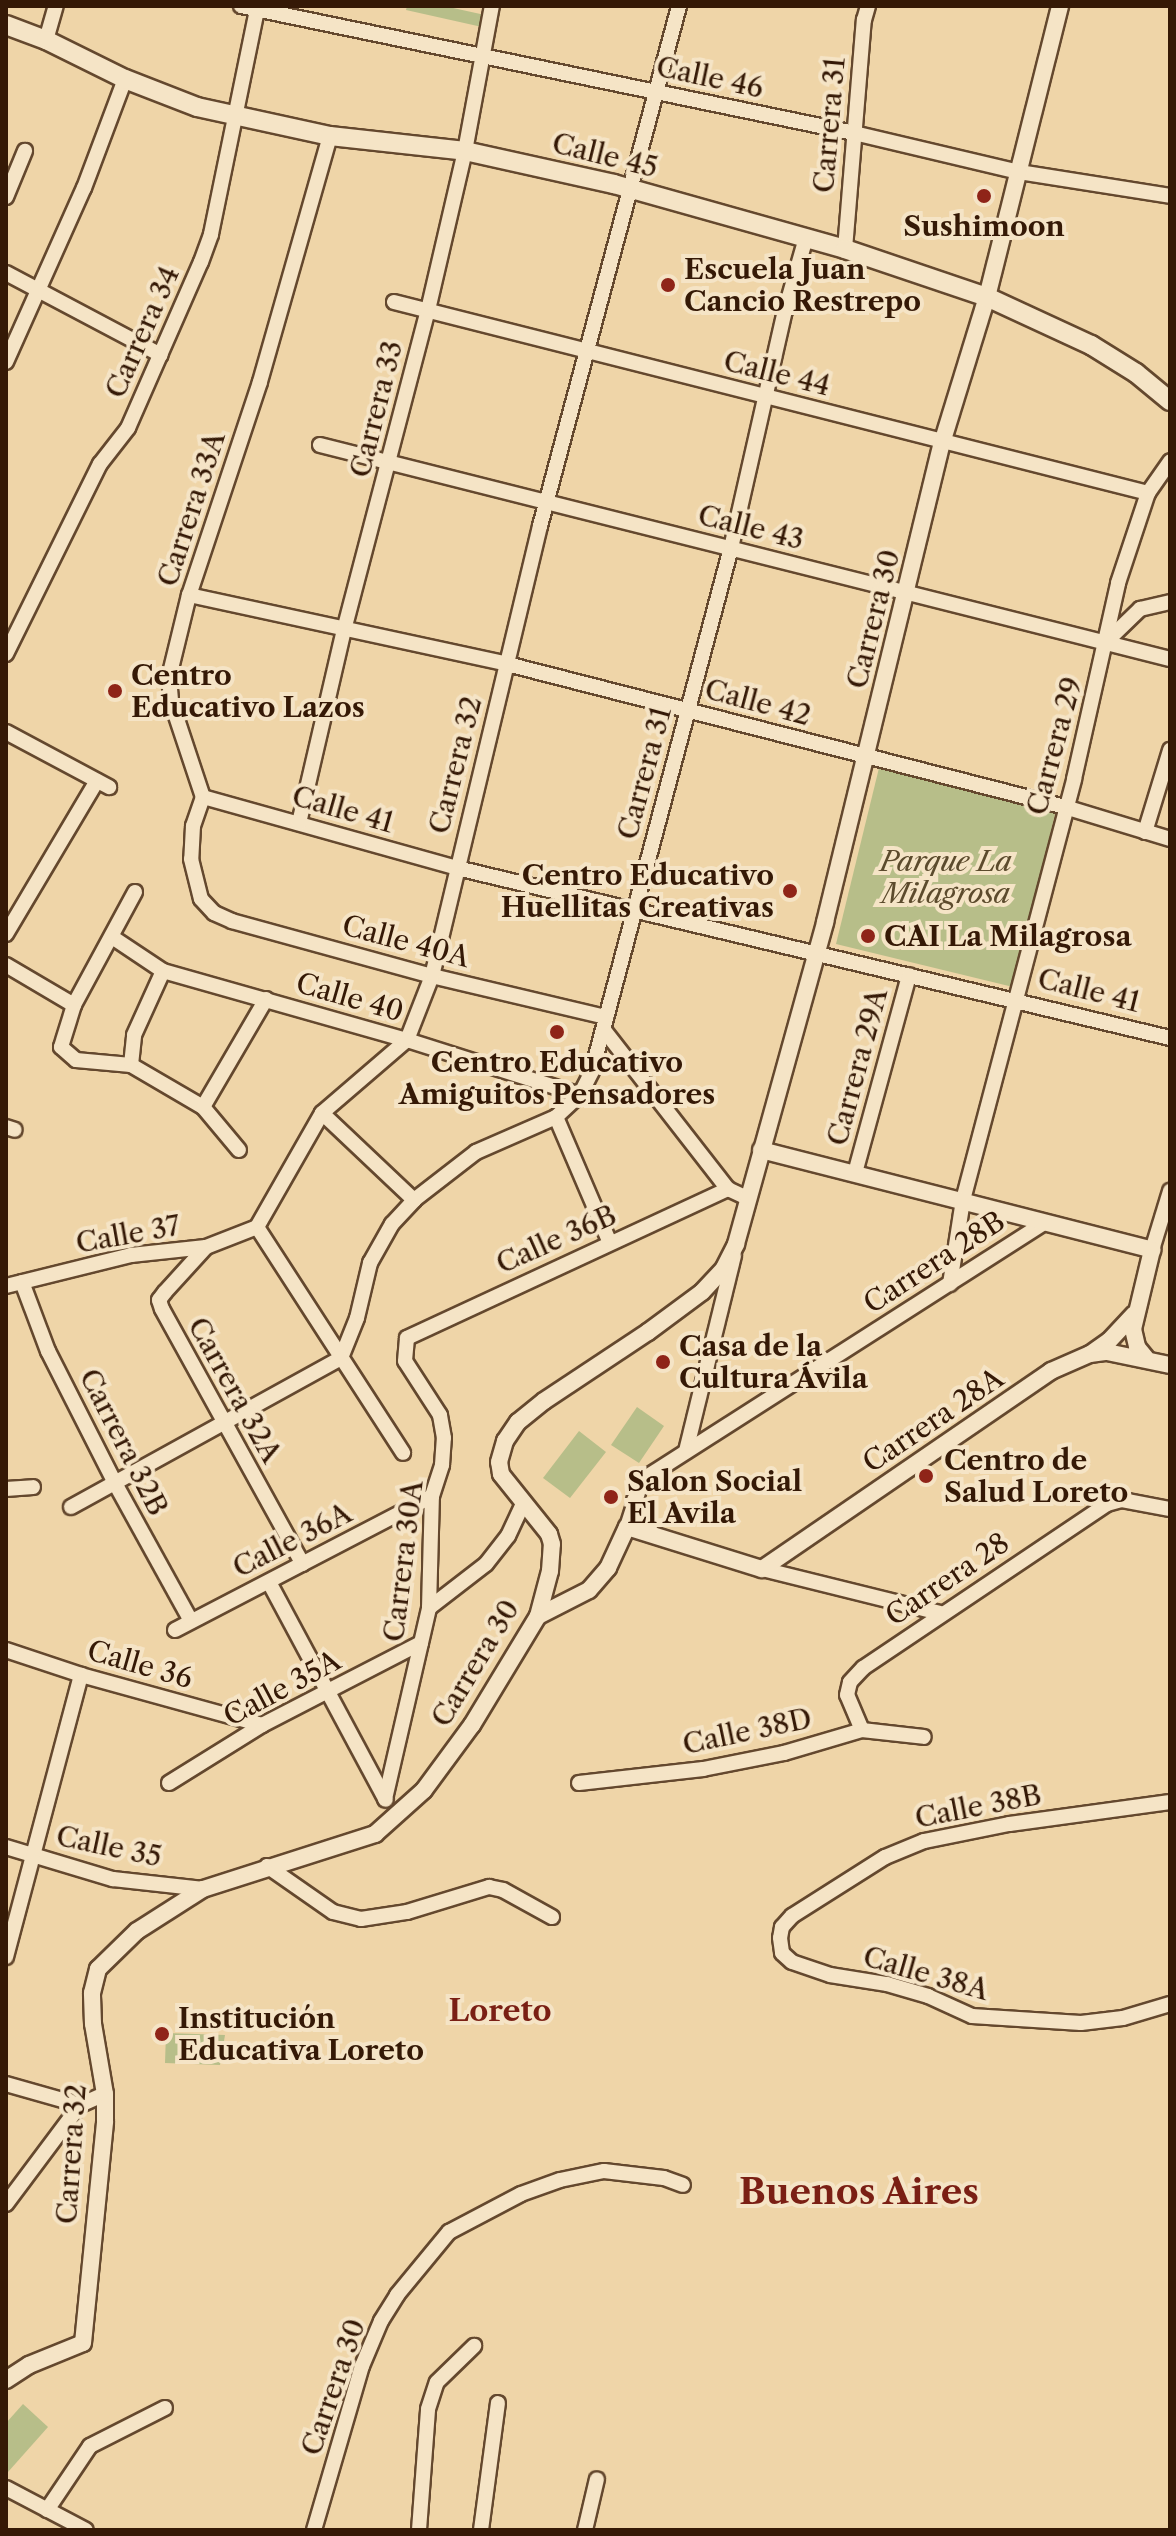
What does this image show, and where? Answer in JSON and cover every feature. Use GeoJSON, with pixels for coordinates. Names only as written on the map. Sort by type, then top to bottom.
{"type":"FeatureCollection","features":[{"type":"Feature","properties":{"kind":"main road","name":"Calle 45"},"geometry":{"type":"LineString","coordinates":[[6,25],[46,40],[125,79],[197,107],[330,136],[465,151],[628,188],[845,249],[987,297],[1091,345],[1136,373],[1170,401]]}},
{"type":"Feature","properties":{"kind":"street"},"geometry":{"type":"LineString","coordinates":[[46,40],[56,6]]}},
{"type":"Feature","properties":{"kind":"street","name":"Calle 46"},"geometry":{"type":"LineString","coordinates":[[241,6],[854,133],[1019,172],[1170,196]]}},
{"type":"Feature","properties":{"kind":"street","name":"Carrera 33"},"geometry":{"type":"LineString","coordinates":[[299,823],[344,630],[428,310],[465,151],[492,6]]}},
{"type":"Feature","properties":{"kind":"street","name":"Carrera 32"},"geometry":{"type":"LineString","coordinates":[[257,1227],[322,1113],[407,1040],[432,976],[585,351],[653,92],[679,6]]}},
{"type":"Feature","properties":{"kind":"street","name":"Carrera 31"},"geometry":{"type":"LineString","coordinates":[[845,249],[868,6]]}},
{"type":"Feature","properties":{"kind":"street","name":"Carrera 30"},"geometry":{"type":"LineString","coordinates":[[686,1451],[736,1244],[816,954],[907,595],[942,443],[987,297],[1060,6]]}},
{"type":"Feature","properties":{"kind":"street","name":"Carrera 34"},"geometry":{"type":"LineString","coordinates":[[6,654],[100,464],[128,428],[211,234],[258,8]]}},
{"type":"Feature","properties":{"kind":"street"},"geometry":{"type":"LineString","coordinates":[[6,362],[84,188],[125,79]]}},
{"type":"Feature","properties":{"kind":"street","name":"Carrera 33A"},"geometry":{"type":"LineString","coordinates":[[203,797],[171,701],[169,677],[189,595],[260,382],[330,136]]}},
{"type":"Feature","properties":{"kind":"street"},"geometry":{"type":"LineString","coordinates":[[6,197],[25,151]]}},
{"type":"Feature","properties":{"kind":"street","name":"Carrera 31"},"geometry":{"type":"LineString","coordinates":[[341,1358],[357,1318],[370,1263],[392,1224],[414,1200],[476,1152],[556,1117],[580,1095],[605,1024],[731,548],[806,238]]}},
{"type":"Feature","properties":{"kind":"street"},"geometry":{"type":"LineString","coordinates":[[6,273],[161,355]]}},
{"type":"Feature","properties":{"kind":"street","name":"Calle 44"},"geometry":{"type":"LineString","coordinates":[[394,302],[1148,493]]}},
{"type":"Feature","properties":{"kind":"street","name":"Calle 43"},"geometry":{"type":"LineString","coordinates":[[320,445],[1170,659]]}},
{"type":"Feature","properties":{"kind":"street","name":"Carrera 29"},"geometry":{"type":"LineString","coordinates":[[950,1284],[963,1200],[1018,999],[1108,641],[1118,583],[1148,493],[1170,461]]}},
{"type":"Feature","properties":{"kind":"street","name":"Calle 42"},"geometry":{"type":"LineString","coordinates":[[189,595],[507,664],[1065,807],[1170,839]]}},
{"type":"Feature","properties":{"kind":"street"},"geometry":{"type":"LineString","coordinates":[[1108,641],[1140,609],[1170,602]]}},
{"type":"Feature","properties":{"kind":"street"},"geometry":{"type":"LineString","coordinates":[[6,732],[103,784],[6,934]]}},
{"type":"Feature","properties":{"kind":"street"},"geometry":{"type":"LineString","coordinates":[[1145,832],[1170,750]]}},
{"type":"Feature","properties":{"kind":"street","name":"Calle 41"},"geometry":{"type":"LineString","coordinates":[[203,797],[457,868],[1018,999],[1170,1038]]}},
{"type":"Feature","properties":{"kind":"street","name":"Calle 40A"},"geometry":{"type":"LineString","coordinates":[[203,797],[193,826],[191,859],[201,899],[214,913],[232,921],[605,1024]]}},
{"type":"Feature","properties":{"kind":"street"},"geometry":{"type":"LineString","coordinates":[[135,892],[74,1005],[61,1047],[76,1060],[131,1065],[203,1107],[239,1150]]}},
{"type":"Feature","properties":{"kind":"street","name":"Calle 40"},"geometry":{"type":"LineString","coordinates":[[112,937],[163,971],[407,1040],[580,1095]]}},
{"type":"Feature","properties":{"kind":"street"},"geometry":{"type":"LineString","coordinates":[[6,965],[74,1005]]}},
{"type":"Feature","properties":{"kind":"street"},"geometry":{"type":"LineString","coordinates":[[131,1065],[134,1035],[163,971]]}},
{"type":"Feature","properties":{"kind":"street","name":"Carrera 29A"},"geometry":{"type":"LineString","coordinates":[[855,1173],[909,975]]}},
{"type":"Feature","properties":{"kind":"street"},"geometry":{"type":"LineString","coordinates":[[203,1107],[266,999]]}},
{"type":"Feature","properties":{"kind":"street"},"geometry":{"type":"LineString","coordinates":[[605,1024],[728,1189],[749,1199]]}},
{"type":"Feature","properties":{"kind":"street"},"geometry":{"type":"LineString","coordinates":[[322,1113],[414,1200]]}},
{"type":"Feature","properties":{"kind":"street"},"geometry":{"type":"LineString","coordinates":[[556,1117],[610,1243]]}},
{"type":"Feature","properties":{"kind":"street"},"geometry":{"type":"LineString","coordinates":[[761,1150],[1152,1250]]}},
{"type":"Feature","properties":{"kind":"street","name":"Calle 36B"},"geometry":{"type":"LineString","coordinates":[[407,1338],[728,1189]]}},
{"type":"Feature","properties":{"kind":"street"},"geometry":{"type":"LineString","coordinates":[[1170,1191],[1135,1312],[1133,1337],[1146,1358],[1170,1365]]}},
{"type":"Feature","properties":{"kind":"street","name":"Carrera 28B"},"geometry":{"type":"LineString","coordinates":[[538,1616],[589,1590],[608,1568],[627,1527],[642,1480],[1043,1224]]}},
{"type":"Feature","properties":{"kind":"street"},"geometry":{"type":"LineString","coordinates":[[257,1227],[403,1453]]}},
{"type":"Feature","properties":{"kind":"street","name":"Calle 37"},"geometry":{"type":"LineString","coordinates":[[6,1286],[131,1255],[206,1247],[257,1227]]}},
{"type":"Feature","properties":{"kind":"street","name":"Carrera 30"},"geometry":{"type":"LineString","coordinates":[[203,1889],[267,1866],[321,1854],[375,1834],[424,1790],[472,1725],[538,1616],[550,1571],[552,1544],[549,1534],[507,1485],[499,1462],[505,1441],[518,1422],[702,1292],[724,1268],[736,1244]]}},
{"type":"Feature","properties":{"kind":"street","name":"Carrera 32A"},"geometry":{"type":"LineString","coordinates":[[206,1247],[159,1300],[223,1425],[303,1564]]}},
{"type":"Feature","properties":{"kind":"street","name":"Carrera 32B"},"geometry":{"type":"LineString","coordinates":[[22,1282],[48,1351],[116,1485],[191,1621]]}},
{"type":"Feature","properties":{"kind":"street"},"geometry":{"type":"LineString","coordinates":[[1090,1354],[1109,1341],[1135,1312]]}},
{"type":"Feature","properties":{"kind":"street","name":"Carrera 30A"},"geometry":{"type":"LineString","coordinates":[[385,1799],[429,1608],[432,1496],[442,1465],[444,1426],[405,1361],[407,1338]]}},
{"type":"Feature","properties":{"kind":"street","name":"Carrera 28A"},"geometry":{"type":"LineString","coordinates":[[762,1569],[1051,1371],[1090,1354],[1107,1352],[1146,1358]]}},
{"type":"Feature","properties":{"kind":"street"},"geometry":{"type":"LineString","coordinates":[[71,1507],[116,1485],[341,1358]]}},
{"type":"Feature","properties":{"kind":"street"},"geometry":{"type":"LineString","coordinates":[[6,1489],[33,1487]]}},
{"type":"Feature","properties":{"kind":"street","name":"Calle 36A"},"geometry":{"type":"LineString","coordinates":[[175,1630],[432,1496]]}},
{"type":"Feature","properties":{"kind":"street"},"geometry":{"type":"LineString","coordinates":[[635,1500],[637,1511],[651,1533]]}},
{"type":"Feature","properties":{"kind":"street","name":"Carrera 28"},"geometry":{"type":"LineString","coordinates":[[862,1730],[847,1695],[850,1682],[863,1668],[940,1613],[1107,1504],[1122,1500],[1170,1509]]}},
{"type":"Feature","properties":{"kind":"street"},"geometry":{"type":"LineString","coordinates":[[429,1608],[486,1564],[527,1507]]}},
{"type":"Feature","properties":{"kind":"street"},"geometry":{"type":"LineString","coordinates":[[627,1527],[762,1569],[940,1613]]}},
{"type":"Feature","properties":{"kind":"street"},"geometry":{"type":"LineString","coordinates":[[550,1571],[556,1586],[577,1595]]}},
{"type":"Feature","properties":{"kind":"street"},"geometry":{"type":"LineString","coordinates":[[269,1582],[396,1818]]}},
{"type":"Feature","properties":{"kind":"street","name":"Calle 35A"},"geometry":{"type":"LineString","coordinates":[[169,1783],[262,1725],[421,1643]]}},
{"type":"Feature","properties":{"kind":"street","name":"Calle 36"},"geometry":{"type":"LineString","coordinates":[[6,1650],[81,1675],[262,1725]]}},
{"type":"Feature","properties":{"kind":"street"},"geometry":{"type":"LineString","coordinates":[[6,1957],[81,1675]]}},
{"type":"Feature","properties":{"kind":"street","name":"Calle 38D"},"geometry":{"type":"LineString","coordinates":[[579,1783],[640,1779],[703,1769],[784,1753],[862,1730],[924,1737]]}},
{"type":"Feature","properties":{"kind":"street","name":"Calle 38B"},"geometry":{"type":"LineString","coordinates":[[780,1938],[782,1927],[792,1916],[885,1857],[924,1841],[1009,1824],[1170,1802]]}},
{"type":"Feature","properties":{"kind":"street","name":"Calle 35"},"geometry":{"type":"LineString","coordinates":[[6,1847],[113,1879],[203,1889]]}},
{"type":"Feature","properties":{"kind":"street"},"geometry":{"type":"LineString","coordinates":[[267,1866],[333,1912],[361,1919],[407,1912],[489,1887],[503,1890],[552,1917]]}},
{"type":"Feature","properties":{"kind":"street","name":"Carrera 32"},"geometry":{"type":"LineString","coordinates":[[6,2380],[29,2365],[83,2343],[105,2094],[93,2024],[92,1993],[98,1969],[112,1952],[137,1931],[203,1889]]}},
{"type":"Feature","properties":{"kind":"street","name":"Calle 38A"},"geometry":{"type":"LineString","coordinates":[[780,1938],[782,1953],[792,1962],[830,1975],[887,1984],[928,1996],[972,2016],[1012,2021],[1081,2023],[1123,2018],[1170,2004]]}},
{"type":"Feature","properties":{"kind":"street"},"geometry":{"type":"LineString","coordinates":[[6,2084],[80,2105]]}},
{"type":"Feature","properties":{"kind":"street"},"geometry":{"type":"LineString","coordinates":[[6,2204],[80,2105],[105,2094]]}},
{"type":"Feature","properties":{"kind":"street","name":"Carrera 30"},"geometry":{"type":"LineString","coordinates":[[314,2530],[362,2366],[381,2321],[397,2295],[449,2232],[521,2194],[560,2180],[604,2171],[664,2178],[683,2185]]}},
{"type":"Feature","properties":{"kind":"street"},"geometry":{"type":"LineString","coordinates":[[419,2530],[428,2409],[437,2382],[474,2346]]}},
{"type":"Feature","properties":{"kind":"street"},"geometry":{"type":"LineString","coordinates":[[481,2530],[498,2403]]}},
{"type":"Feature","properties":{"kind":"street"},"geometry":{"type":"LineString","coordinates":[[47,2510],[90,2446],[165,2408]]}},
{"type":"Feature","properties":{"kind":"street"},"geometry":{"type":"LineString","coordinates":[[585,2530],[597,2479]]}},
{"type":"Feature","properties":{"kind":"street"},"geometry":{"type":"LineString","coordinates":[[6,2488],[86,2530]]}},
{"type":"Feature","properties":{"kind":"green space"},"geometry":{"type":"Polygon","coordinates":[[[407,6],[444,6],[485,15],[482,27],[406,10],[407,6]]]}},
{"type":"Feature","properties":{"kind":"green space","name":"Parque La Milagrosa"},"geometry":{"type":"Polygon","coordinates":[[[879,768],[1056,810],[1013,987],[836,944],[879,768]]]}},
{"type":"Feature","properties":{"kind":"green space"},"geometry":{"type":"Polygon","coordinates":[[[637,1407],[664,1426],[639,1463],[611,1445],[637,1407]]]}},
{"type":"Feature","properties":{"kind":"green space"},"geometry":{"type":"Polygon","coordinates":[[[579,1431],[606,1452],[570,1498],[543,1478],[579,1431]]]}},
{"type":"Feature","properties":{"kind":"green space"},"geometry":{"type":"Polygon","coordinates":[[[166,2033],[225,2035],[220,2065],[165,2063],[166,2033]]]}},
{"type":"Feature","properties":{"kind":"green space"},"geometry":{"type":"Polygon","coordinates":[[[23,2404],[48,2427],[8,2472],[6,2423],[23,2404]]]}},
{"type":"Feature","properties":{"kind":"place","name":"Sushimoon"},"geometry":{"type":"Point","coordinates":[984,196]}},
{"type":"Feature","properties":{"kind":"place","name":"Escuela Juan Cancio Restrepo"},"geometry":{"type":"Point","coordinates":[668,285]}},
{"type":"Feature","properties":{"kind":"place","name":"Centro Educativo Lazos"},"geometry":{"type":"Point","coordinates":[115,691]}},
{"type":"Feature","properties":{"kind":"place","name":"Centro Educativo Huellitas Creativas"},"geometry":{"type":"Point","coordinates":[790,891]}},
{"type":"Feature","properties":{"kind":"place","name":"CAI La Milagrosa"},"geometry":{"type":"Point","coordinates":[868,936]}},
{"type":"Feature","properties":{"kind":"place","name":"Centro Educativo Amiguitos Pensadores"},"geometry":{"type":"Point","coordinates":[557,1032]}},
{"type":"Feature","properties":{"kind":"place","name":"Casa de la Cultura Ávila"},"geometry":{"type":"Point","coordinates":[663,1362]}},
{"type":"Feature","properties":{"kind":"place","name":"Centro de Salud Loreto"},"geometry":{"type":"Point","coordinates":[926,1476]}},
{"type":"Feature","properties":{"kind":"place","name":"Salon Social El Avila"},"geometry":{"type":"Point","coordinates":[611,1497]}},
{"type":"Feature","properties":{"kind":"place","name":"Institución Educativa Loreto"},"geometry":{"type":"Point","coordinates":[162,2034]}},
{"type":"Feature","properties":{"kind":"district","name":"Loreto"},"geometry":{"type":"Point","coordinates":[500,2011]}},
{"type":"Feature","properties":{"kind":"district","name":"Buenos Aires"},"geometry":{"type":"Point","coordinates":[859,2192]}}]}
